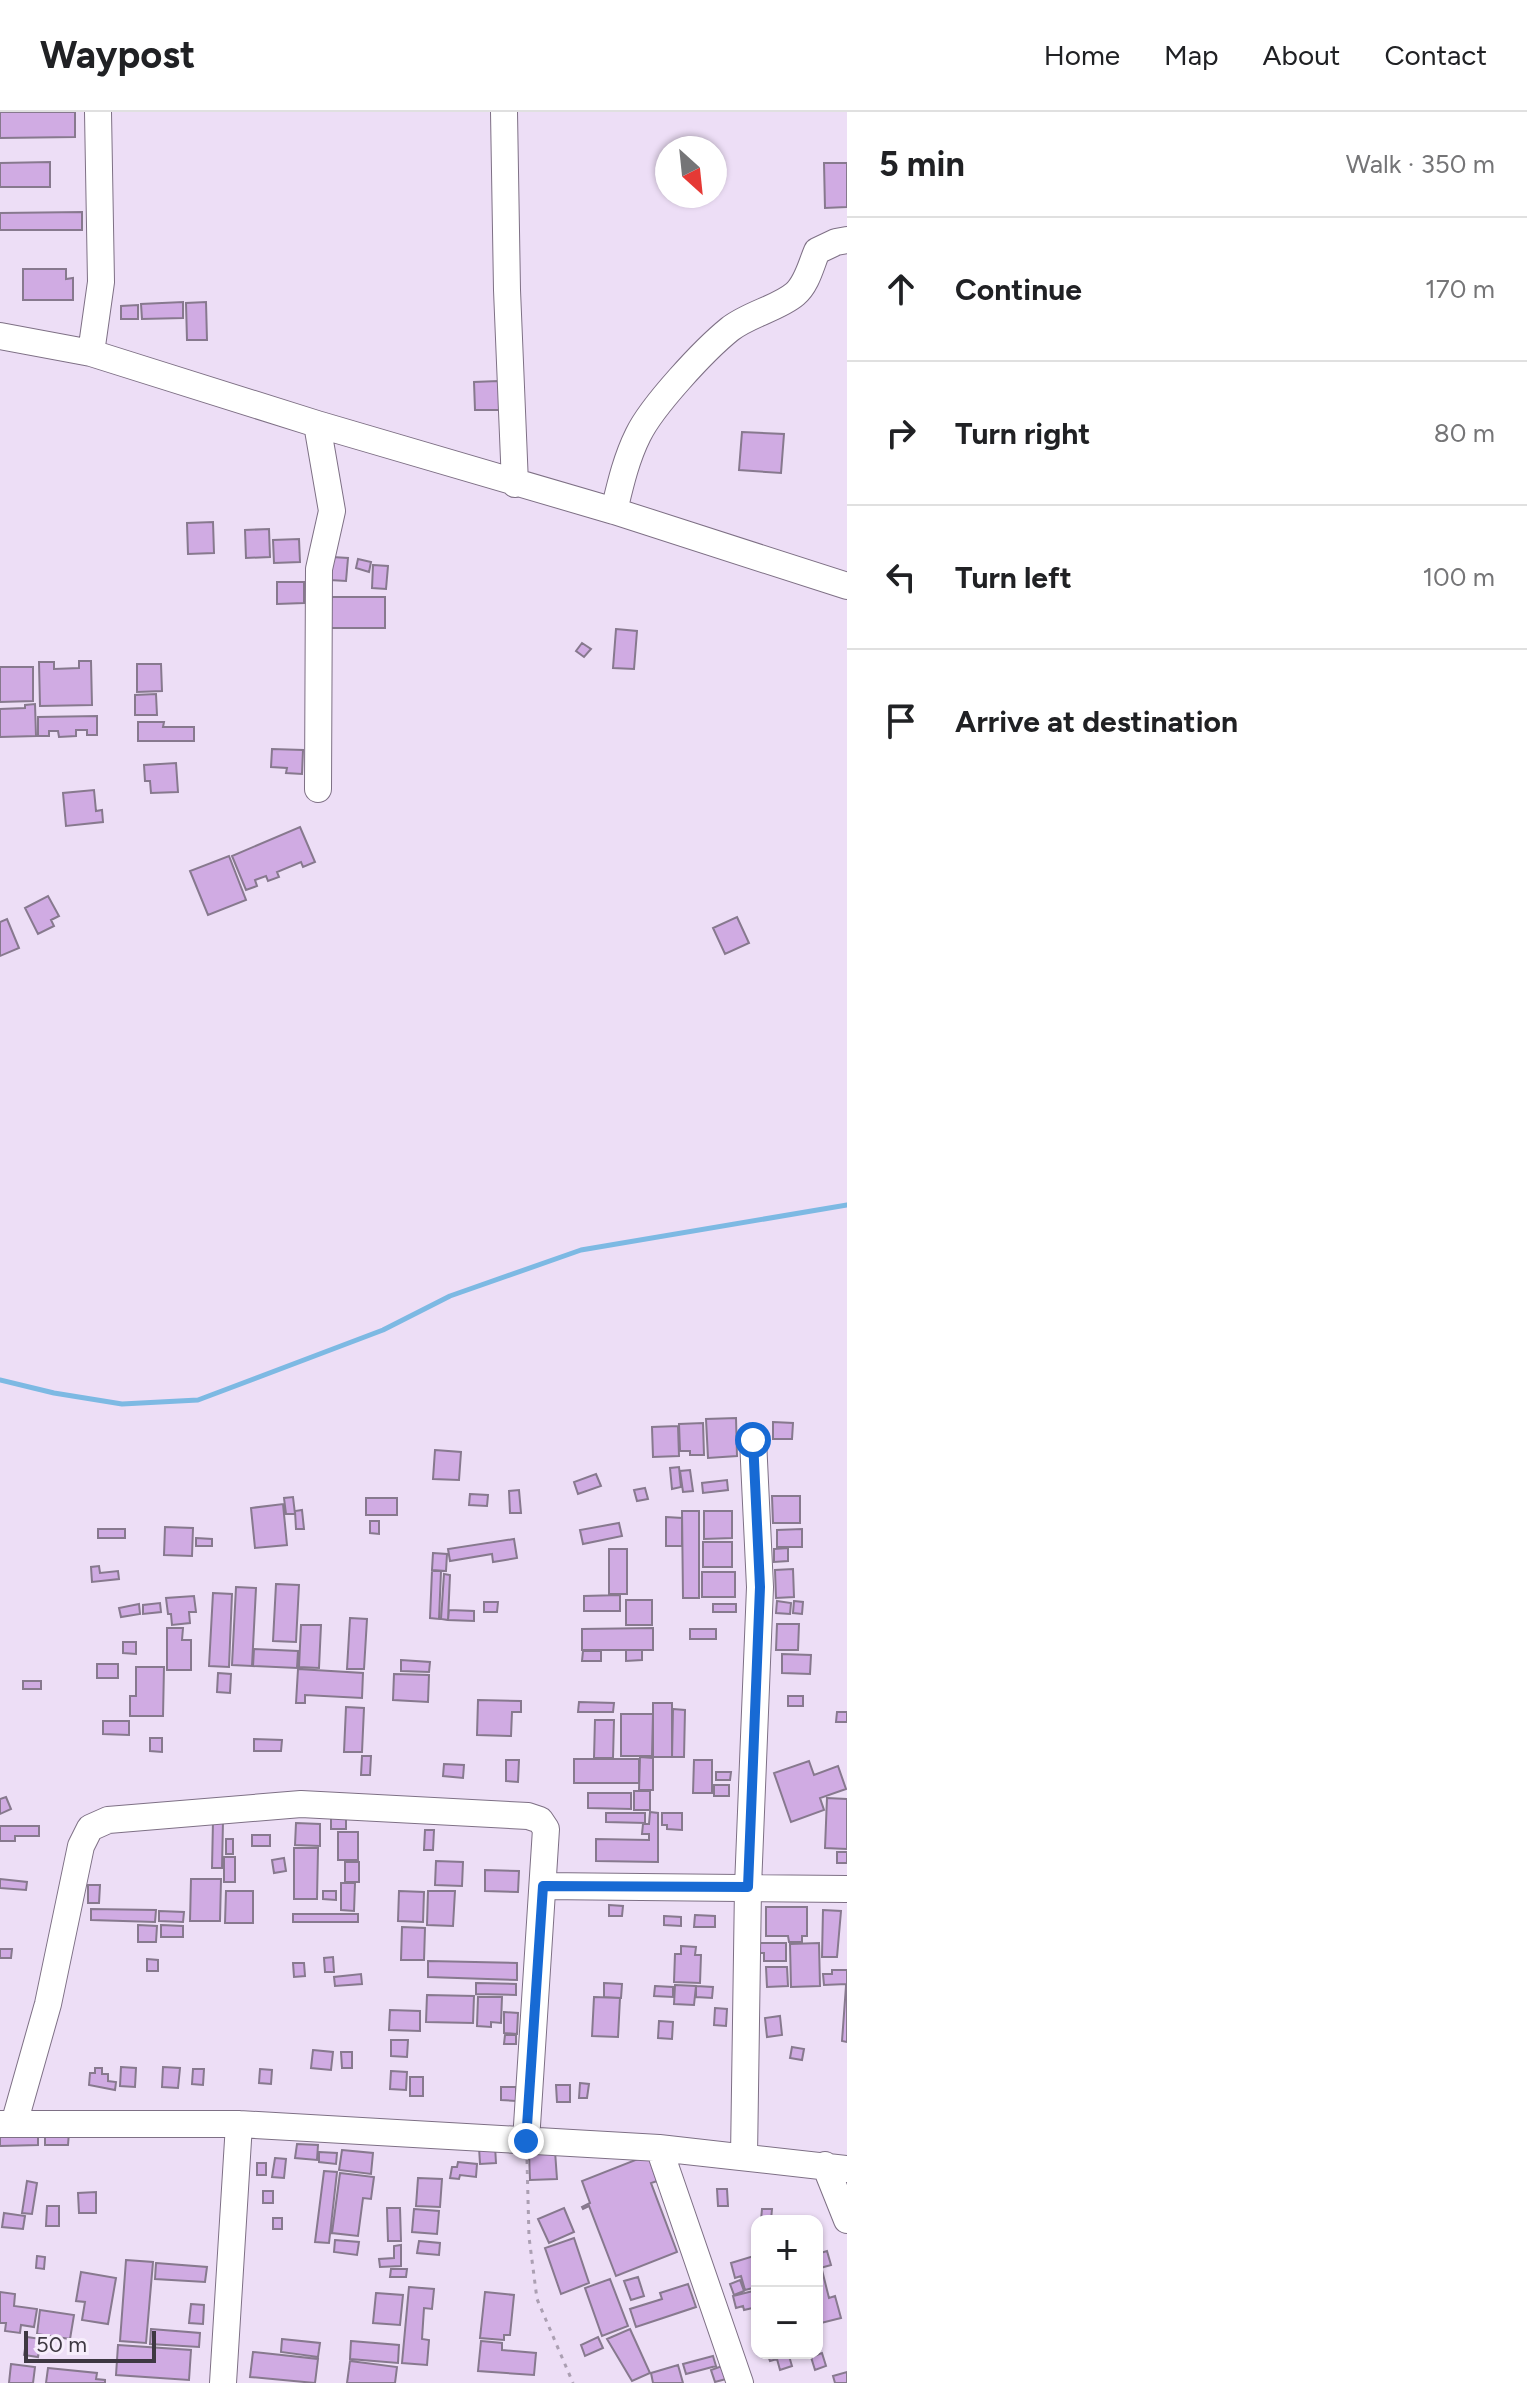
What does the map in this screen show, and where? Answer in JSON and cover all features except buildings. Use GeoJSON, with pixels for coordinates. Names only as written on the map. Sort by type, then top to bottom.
{"type":"FeatureCollection","features":[{"type":"Feature","properties":{"kind":"street"},"geometry":{"type":"LineString","coordinates":[[91,353],[101,282],[98,112]]}},
{"type":"Feature","properties":{"kind":"street"},"geometry":{"type":"LineString","coordinates":[[504,112],[507,305],[515,484]]}},
{"type":"Feature","properties":{"kind":"street"},"geometry":{"type":"LineString","coordinates":[[614,511],[628,457],[651,413],[712,345],[731,329],[794,296],[804,283],[817,251],[847,240]]}},
{"type":"Feature","properties":{"kind":"street"},"geometry":{"type":"LineString","coordinates":[[0,336],[91,353],[515,484],[614,511],[847,586]]}},
{"type":"Feature","properties":{"kind":"street"},"geometry":{"type":"LineString","coordinates":[[317,424],[332,511],[319,569],[318,789]]}},
{"type":"Feature","properties":{"kind":"street"},"geometry":{"type":"LineString","coordinates":[[744,2157],[748,1887],[760,1587],[753,1440]]}},
{"type":"Feature","properties":{"kind":"street"},"geometry":{"type":"LineString","coordinates":[[526,2141],[546,1829],[540,1820],[528,1816],[301,1804],[108,1820],[90,1828],[81,1846],[48,2004],[7,2124],[239,2124],[526,2141],[659,2148],[836,2167],[847,2220]]}},
{"type":"Feature","properties":{"kind":"street"},"geometry":{"type":"LineString","coordinates":[[543,1886],[847,1889]]}},
{"type":"Feature","properties":{"kind":"street"},"geometry":{"type":"LineString","coordinates":[[223,2383],[239,2124]]}},
{"type":"Feature","properties":{"kind":"street"},"geometry":{"type":"LineString","coordinates":[[659,2148],[740,2383]]}},
{"type":"Feature","properties":{"kind":"path"},"geometry":{"type":"LineString","coordinates":[[526,2141],[529,2237],[537,2299],[573,2383]]}},
{"type":"Feature","properties":{"kind":"waterway"},"geometry":{"type":"LineString","coordinates":[[0,1380],[122,1404],[198,1400],[383,1330],[450,1296],[581,1250],[847,1205]]}},
{"type":"Feature","properties":{"kind":"route"},"geometry":{"type":"LineString","coordinates":[[526,2141],[543,1886],[748,1887],[760,1587],[753,1440]]}}]}
